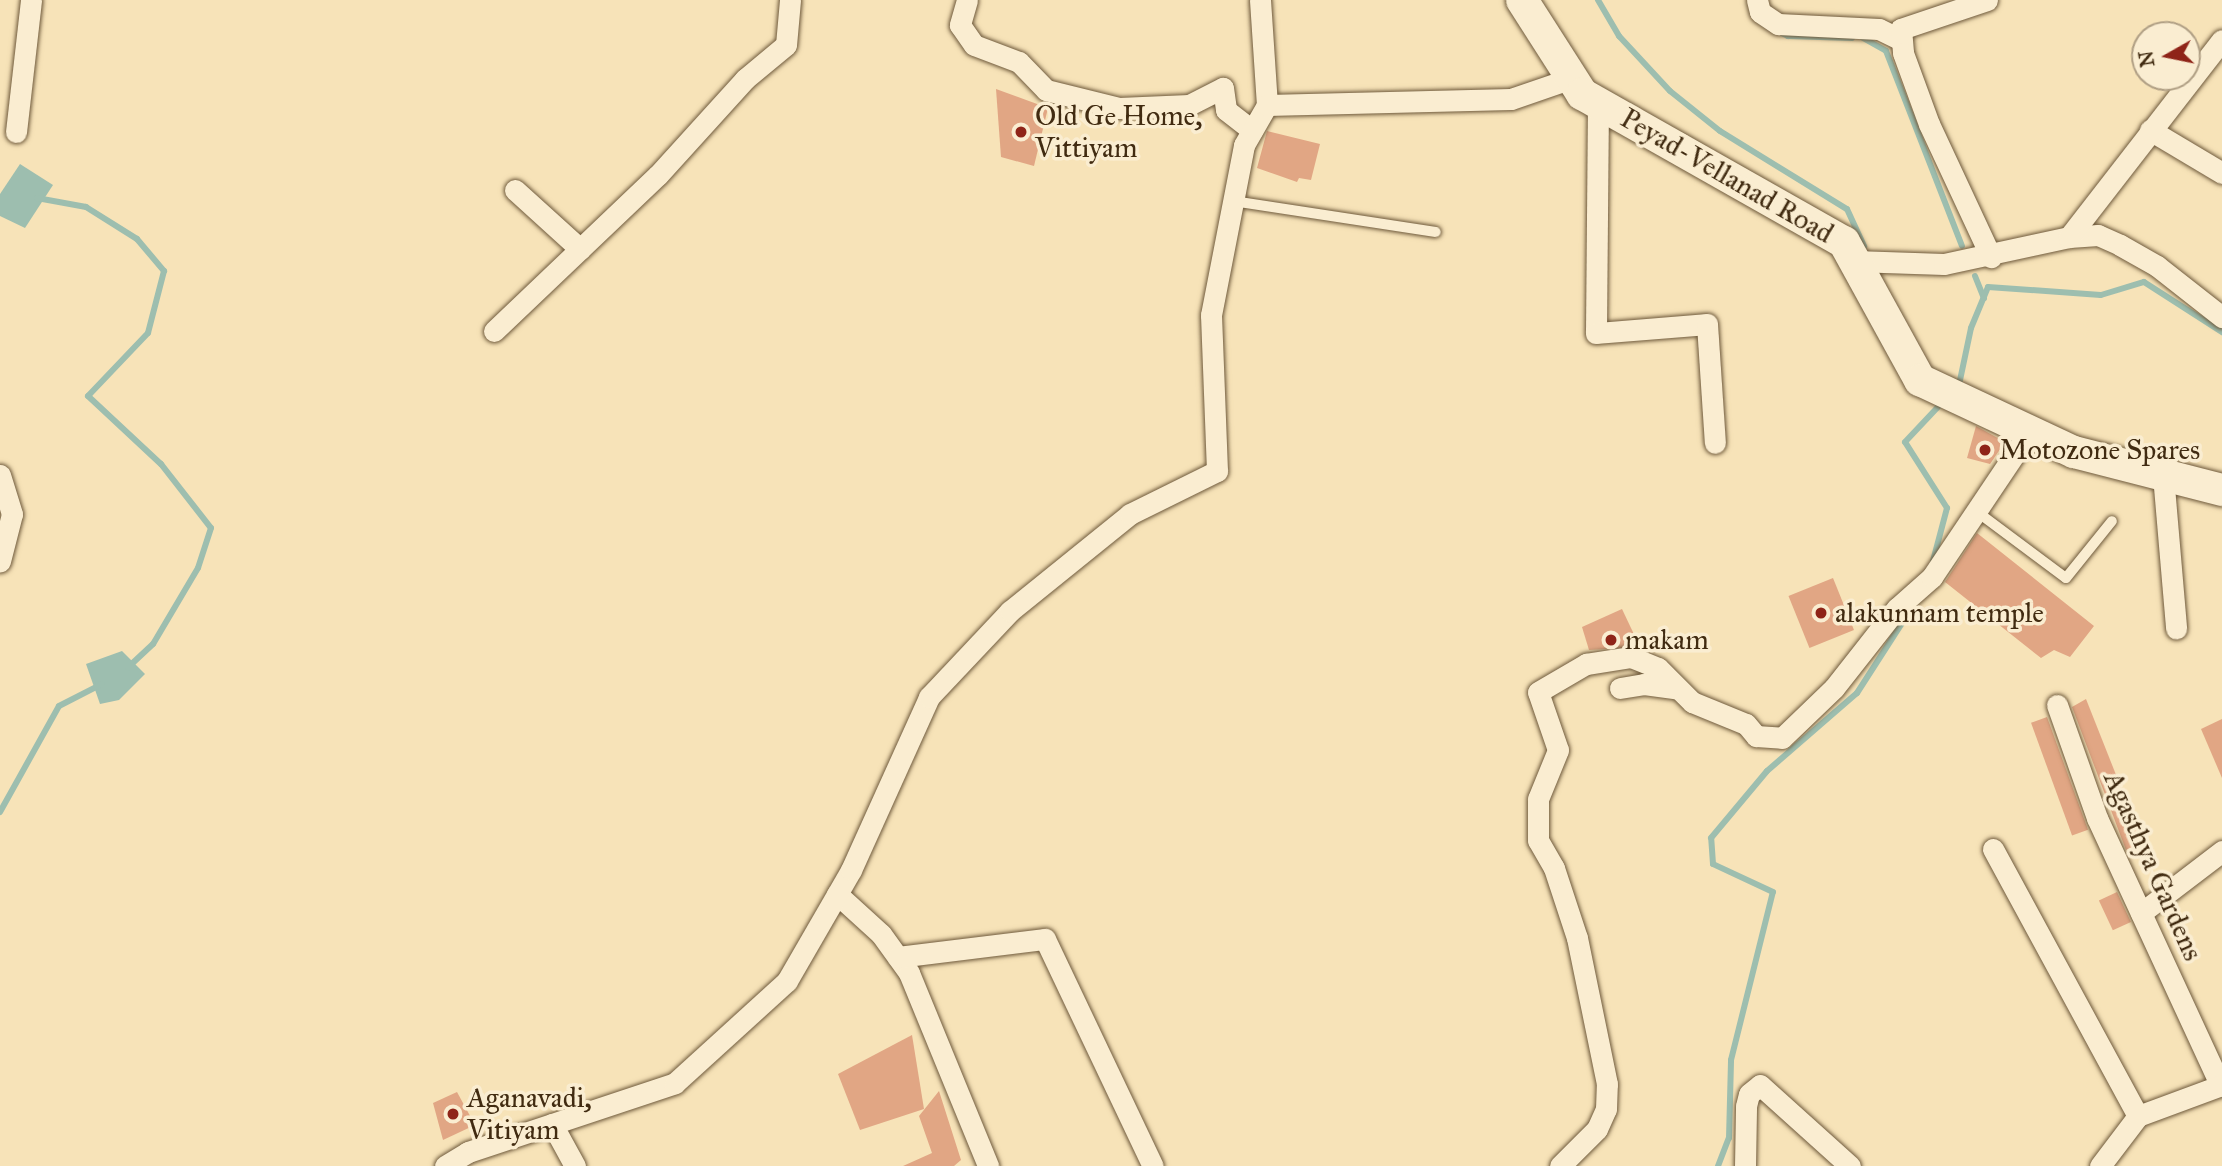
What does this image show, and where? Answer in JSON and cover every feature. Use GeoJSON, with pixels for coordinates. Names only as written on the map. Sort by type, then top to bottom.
{"type":"FeatureCollection","features":[{"type":"Feature","properties":{"kind":"main road","name":"Peyad-Vellanad Road"},"geometry":{"type":"LineString","coordinates":[[1522,0],[1582,94],[1844,242],[1920,380],[2025,440],[2222,490]]}},
{"type":"Feature","properties":{"kind":"street"},"geometry":{"type":"LineString","coordinates":[[16,132],[32,0]]}},
{"type":"Feature","properties":{"kind":"street"},"geometry":{"type":"LineString","coordinates":[[495,331],[658,175],[745,79],[786,45],[790,0]]}},
{"type":"Feature","properties":{"kind":"street"},"geometry":{"type":"LineString","coordinates":[[967,0],[960,24],[974,45],[1019,62],[1046,90],[1119,108],[1189,105],[1223,88],[1226,110],[1252,130]]}},
{"type":"Feature","properties":{"kind":"street"},"geometry":{"type":"LineString","coordinates":[[445,1166],[468,1152],[675,1083],[787,981],[838,894],[929,697],[1010,611],[1130,514],[1217,471],[1211,315],[1244,145],[1267,105],[1260,0]]}},
{"type":"Feature","properties":{"kind":"street"},"geometry":{"type":"LineString","coordinates":[[1757,0],[1760,12],[1778,24],[1880,29],[1902,40]]}},
{"type":"Feature","properties":{"kind":"street"},"geometry":{"type":"LineString","coordinates":[[1987,0],[1901,29],[1902,40],[1929,124],[1991,257]]}},
{"type":"Feature","properties":{"kind":"street"},"geometry":{"type":"LineString","coordinates":[[2069,237],[2222,40]]}},
{"type":"Feature","properties":{"kind":"street"},"geometry":{"type":"LineString","coordinates":[[1267,105],[1511,99],[1572,78]]}},
{"type":"Feature","properties":{"kind":"street"},"geometry":{"type":"LineString","coordinates":[[1598,103],[1596,333],[1707,324],[1715,443]]}},
{"type":"Feature","properties":{"kind":"street"},"geometry":{"type":"LineString","coordinates":[[2150,130],[2222,173]]}},
{"type":"Feature","properties":{"kind":"street"},"geometry":{"type":"LineString","coordinates":[[515,190],[580,249]]}},
{"type":"Feature","properties":{"kind":"street"},"geometry":{"type":"LineString","coordinates":[[1854,261],[1944,264],[1991,257],[2069,237],[2098,235],[2157,265],[2222,317]]}},
{"type":"Feature","properties":{"kind":"street"},"geometry":{"type":"LineString","coordinates":[[1560,1166],[1597,1129],[1606,1109],[1607,1084],[1577,938],[1554,867],[1538,840],[1538,799],[1558,750],[1538,692],[1587,664],[1631,657],[1658,668],[1674,688],[1707,709],[1746,724],[1756,736],[1782,738],[1834,688],[1878,630],[1930,576],[2025,440]]}},
{"type":"Feature","properties":{"kind":"street"},"geometry":{"type":"LineString","coordinates":[[0,475],[12,514],[0,561]]}},
{"type":"Feature","properties":{"kind":"street"},"geometry":{"type":"LineString","coordinates":[[2163,475],[2176,628]]}},
{"type":"Feature","properties":{"kind":"street"},"geometry":{"type":"LineString","coordinates":[[1620,688],[1644,684],[1674,688]]}},
{"type":"Feature","properties":{"kind":"street","name":"Agasthya Gardens"},"geometry":{"type":"LineString","coordinates":[[2057,705],[2097,818],[2221,1086]]}},
{"type":"Feature","properties":{"kind":"street"},"geometry":{"type":"LineString","coordinates":[[1993,849],[2138,1116]]}},
{"type":"Feature","properties":{"kind":"street"},"geometry":{"type":"LineString","coordinates":[[2141,913],[2222,851]]}},
{"type":"Feature","properties":{"kind":"street"},"geometry":{"type":"LineString","coordinates":[[838,894],[881,934],[904,965],[988,1166]]}},
{"type":"Feature","properties":{"kind":"street"},"geometry":{"type":"LineString","coordinates":[[904,965],[1045,939],[1153,1166]]}},
{"type":"Feature","properties":{"kind":"street"},"geometry":{"type":"LineString","coordinates":[[1745,1166],[1746,1106],[1749,1094],[1760,1085],[1850,1166]]}},
{"type":"Feature","properties":{"kind":"street"},"geometry":{"type":"LineString","coordinates":[[2100,1166],[2138,1116],[2221,1086]]}},
{"type":"Feature","properties":{"kind":"street"},"geometry":{"type":"LineString","coordinates":[[552,1124],[575,1166]]}},
{"type":"Feature","properties":{"kind":"lane"},"geometry":{"type":"LineString","coordinates":[[1233,201],[1436,232]]}},
{"type":"Feature","properties":{"kind":"lane"},"geometry":{"type":"LineString","coordinates":[[1976,511],[2066,578],[2112,521]]}},
{"type":"Feature","properties":{"kind":"shaded area"},"geometry":{"type":"Polygon","coordinates":[[[20,164],[53,185],[25,228],[0,216],[0,194],[20,164]]]}},
{"type":"Feature","properties":{"kind":"shaded area"},"geometry":{"type":"Polygon","coordinates":[[[122,651],[145,674],[119,700],[100,704],[86,664],[122,651]]]}},
{"type":"Feature","properties":{"kind":"building","name":"Old Ge Home, Vittiyam"},"geometry":{"type":"Polygon","coordinates":[[[996,89],[1048,108],[1034,166],[1001,157],[996,89]]]}},
{"type":"Feature","properties":{"kind":"building"},"geometry":{"type":"Polygon","coordinates":[[[1267,131],[1320,144],[1311,180],[1299,178],[1297,182],[1257,168],[1267,131]]]}},
{"type":"Feature","properties":{"kind":"building","name":"Motozone Spares"},"geometry":{"type":"Polygon","coordinates":[[[1976,426],[2005,442],[1990,464],[1967,458],[1976,426]]]}},
{"type":"Feature","properties":{"kind":"building"},"geometry":{"type":"Polygon","coordinates":[[[1977,533],[2094,626],[2070,657],[2054,650],[2041,658],[1945,582],[1977,533]]]}},
{"type":"Feature","properties":{"kind":"building","name":"alakunnam temple"},"geometry":{"type":"Polygon","coordinates":[[[1833,578],[1854,630],[1809,648],[1788,596],[1833,578]]]}},
{"type":"Feature","properties":{"kind":"building","name":"makam"},"geometry":{"type":"Polygon","coordinates":[[[1622,609],[1640,647],[1589,650],[1582,627],[1622,609]]]}},
{"type":"Feature","properties":{"kind":"building"},"geometry":{"type":"Polygon","coordinates":[[[2086,699],[2143,843],[2126,850],[2072,707],[2086,699]]]}},
{"type":"Feature","properties":{"kind":"building"},"geometry":{"type":"Polygon","coordinates":[[[2047,717],[2088,830],[2072,836],[2031,723],[2047,717]]]}},
{"type":"Feature","properties":{"kind":"building"},"geometry":{"type":"Polygon","coordinates":[[[2222,719],[2222,778],[2201,729],[2222,719]]]}},
{"type":"Feature","properties":{"kind":"building"},"geometry":{"type":"Polygon","coordinates":[[[2117,892],[2131,922],[2113,930],[2099,900],[2117,892]]]}},
{"type":"Feature","properties":{"kind":"building"},"geometry":{"type":"Polygon","coordinates":[[[912,1035],[924,1109],[860,1130],[838,1074],[912,1035]]]}},
{"type":"Feature","properties":{"kind":"building"},"geometry":{"type":"Polygon","coordinates":[[[939,1091],[961,1160],[954,1166],[903,1166],[932,1153],[919,1116],[939,1091]]]}},
{"type":"Feature","properties":{"kind":"building","name":"Aganavadi, Vitiyam"},"geometry":{"type":"Polygon","coordinates":[[[457,1092],[475,1125],[443,1140],[433,1103],[457,1092]]]}},
{"type":"Feature","properties":{"kind":"waterway"},"geometry":{"type":"LineString","coordinates":[[1598,0],[1619,36],[1670,91],[1720,131],[1847,209],[1864,246]]}},
{"type":"Feature","properties":{"kind":"waterway"},"geometry":{"type":"LineString","coordinates":[[1780,32],[1788,36],[1852,38]]}},
{"type":"Feature","properties":{"kind":"waterway"},"geometry":{"type":"LineString","coordinates":[[1863,38],[1886,51],[1962,246]]}},
{"type":"Feature","properties":{"kind":"waterway"},"geometry":{"type":"LineString","coordinates":[[37,198],[86,207],[137,239],[164,271],[148,333],[88,396],[161,464],[211,528],[198,568],[153,644],[128,667]]}},
{"type":"Feature","properties":{"kind":"waterway"},"geometry":{"type":"LineString","coordinates":[[1975,276],[1984,298]]}},
{"type":"Feature","properties":{"kind":"waterway"},"geometry":{"type":"LineString","coordinates":[[1955,382],[1959,385],[1971,328],[1988,287],[2101,295],[2144,282],[2222,332]]}},
{"type":"Feature","properties":{"kind":"waterway"},"geometry":{"type":"LineString","coordinates":[[1933,561],[1947,508],[1905,442],[1938,407]]}},
{"type":"Feature","properties":{"kind":"waterway"},"geometry":{"type":"LineString","coordinates":[[1718,1166],[1729,1138],[1731,1060],[1773,892],[1713,864],[1711,838],[1767,771],[1857,693],[1913,606]]}},
{"type":"Feature","properties":{"kind":"waterway"},"geometry":{"type":"LineString","coordinates":[[0,812],[59,706],[102,684]]}},
{"type":"Feature","properties":{"kind":"place","name":"Old Ge Home, Vittiyam"},"geometry":{"type":"Point","coordinates":[1021,132]}},
{"type":"Feature","properties":{"kind":"place","name":"Motozone Spares"},"geometry":{"type":"Point","coordinates":[1985,450]}},
{"type":"Feature","properties":{"kind":"place","name":"alakunnam temple"},"geometry":{"type":"Point","coordinates":[1821,613]}},
{"type":"Feature","properties":{"kind":"place","name":"makam"},"geometry":{"type":"Point","coordinates":[1611,640]}},
{"type":"Feature","properties":{"kind":"place","name":"Aganavadi, Vitiyam"},"geometry":{"type":"Point","coordinates":[453,1114]}}]}
